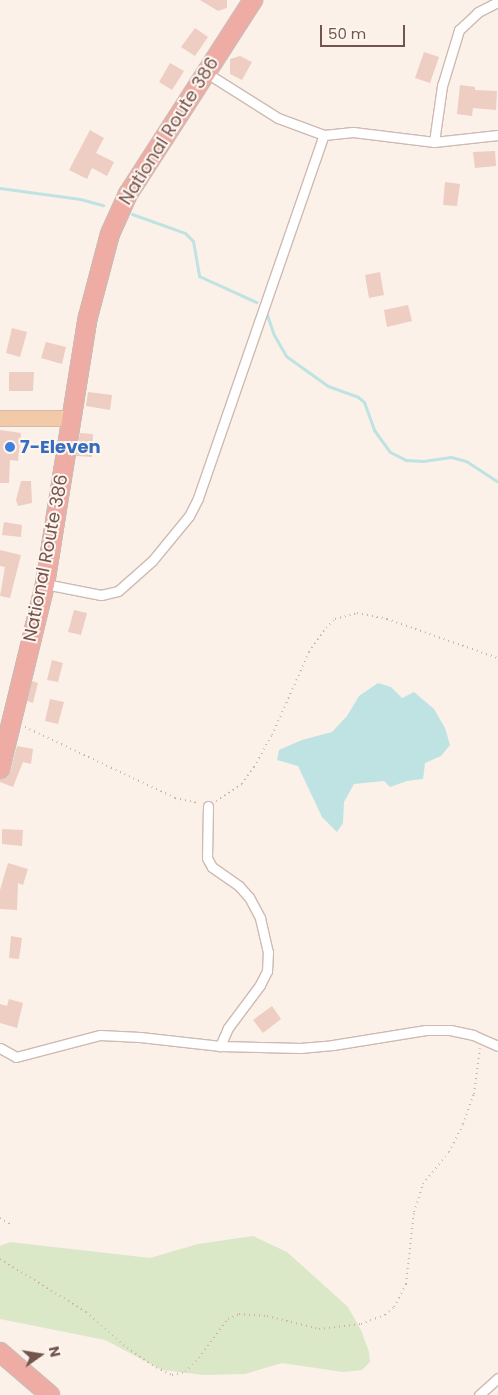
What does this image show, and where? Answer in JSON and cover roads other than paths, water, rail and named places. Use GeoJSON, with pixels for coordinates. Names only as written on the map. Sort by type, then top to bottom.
{"type":"FeatureCollection","features":[{"type":"Feature","properties":{"kind":"highway","name":"National Route 386"},"geometry":{"type":"LineString","coordinates":[[0,769],[45,584],[88,316],[110,234],[128,194],[253,0]]}},
{"type":"Feature","properties":{"kind":"highway"},"geometry":{"type":"LineString","coordinates":[[0,1352],[50,1395]]}},
{"type":"Feature","properties":{"kind":"main road"},"geometry":{"type":"LineString","coordinates":[[0,418],[71,418]]}},
{"type":"Feature","properties":{"kind":"street"},"geometry":{"type":"LineString","coordinates":[[434,142],[442,86],[459,30],[478,12],[498,2]]}},
{"type":"Feature","properties":{"kind":"street"},"geometry":{"type":"LineString","coordinates":[[205,72],[278,118],[324,135],[353,132],[434,142],[498,135]]}},
{"type":"Feature","properties":{"kind":"street"},"geometry":{"type":"LineString","coordinates":[[45,584],[101,595],[118,591],[152,561],[189,516],[198,498],[324,135]]}},
{"type":"Feature","properties":{"kind":"street"},"geometry":{"type":"LineString","coordinates":[[208,806],[207,858],[212,867],[239,886],[249,897],[260,918],[268,952],[267,971],[260,985],[228,1028],[220,1046]]}},
{"type":"Feature","properties":{"kind":"street"},"geometry":{"type":"LineString","coordinates":[[0,1048],[16,1057],[100,1035],[140,1037],[220,1046],[300,1048],[333,1045],[426,1030],[450,1030],[481,1038],[498,1046]]}},
{"type":"Feature","properties":{"kind":"street"},"geometry":{"type":"LineString","coordinates":[[479,1395],[496,1380]]}},
{"type":"Feature","properties":{"kind":"street"},"geometry":{"type":"LineString","coordinates":[[491,1395],[496,1380]]}},
{"type":"Feature","properties":{"kind":"water"},"geometry":{"type":"Polygon","coordinates":[[[378,683],[391,687],[402,698],[414,692],[434,709],[445,728],[450,745],[441,756],[425,763],[423,779],[407,781],[390,787],[384,781],[354,784],[344,802],[343,823],[337,832],[322,817],[298,766],[277,760],[279,750],[302,740],[332,732],[347,716],[359,696],[378,683]]]}},
{"type":"Feature","properties":{"kind":"waterway"},"geometry":{"type":"LineString","coordinates":[[0,188],[80,199],[103,205]]}},
{"type":"Feature","properties":{"kind":"waterway"},"geometry":{"type":"LineString","coordinates":[[132,214],[185,233],[193,241],[199,276],[256,302]]}},
{"type":"Feature","properties":{"kind":"waterway"},"geometry":{"type":"LineString","coordinates":[[266,312],[274,335],[286,356],[328,386],[358,397],[364,402],[374,430],[390,452],[406,460],[423,461],[451,457],[466,461],[498,482]]}},
{"type":"Feature","properties":{"kind":"place","name":"7-Eleven"},"geometry":{"type":"Point","coordinates":[10,447]}}]}
